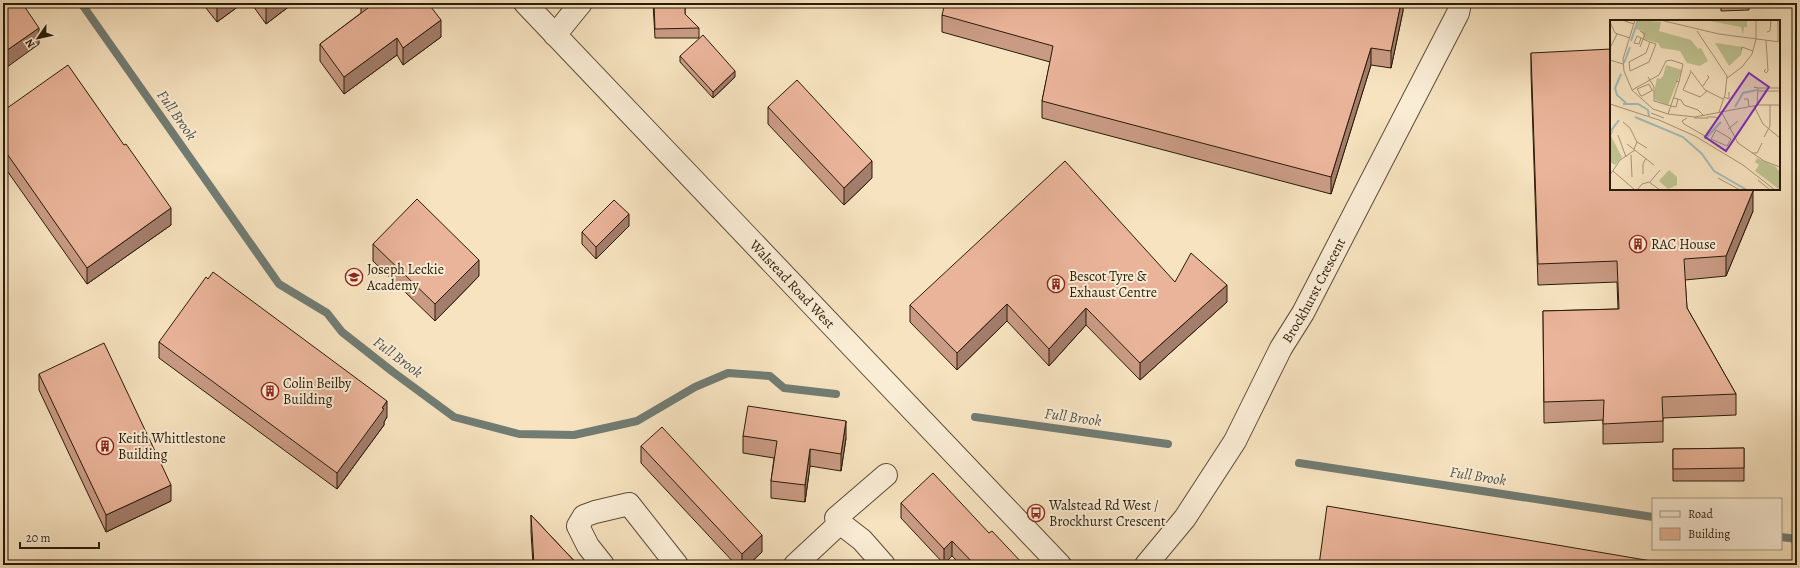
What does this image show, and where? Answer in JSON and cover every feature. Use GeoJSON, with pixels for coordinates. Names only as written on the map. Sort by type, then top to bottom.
{"type":"FeatureCollection","features":[{"type":"Feature","properties":{"kind":"street","name":"Walstead Road West"},"geometry":{"type":"LineString","coordinates":[[525,3],[1060,565]]}},
{"type":"Feature","properties":{"kind":"street"},"geometry":{"type":"LineString","coordinates":[[555,35],[581,3]]}},
{"type":"Feature","properties":{"kind":"street","name":"Brockhurst Crescent"},"geometry":{"type":"LineString","coordinates":[[1146,565],[1185,518],[1235,441],[1281,348],[1303,313],[1450,27],[1460,3]]}},
{"type":"Feature","properties":{"kind":"street"},"geometry":{"type":"LineString","coordinates":[[884,565],[862,540],[840,523],[836,518],[886,475]]}},
{"type":"Feature","properties":{"kind":"street"},"geometry":{"type":"LineString","coordinates":[[603,565],[588,546],[578,526],[584,516],[629,504],[677,565]]}},
{"type":"Feature","properties":{"kind":"street"},"geometry":{"type":"LineString","coordinates":[[795,565],[840,523]]}},
{"type":"Feature","properties":{"kind":"building"},"geometry":{"type":"Polygon","coordinates":[[[3,3],[22,3],[39,28],[3,53],[3,3]]]}},
{"type":"Feature","properties":{"kind":"building"},"geometry":{"type":"Polygon","coordinates":[[[263,3],[272,3],[266,7],[263,3]]]}},
{"type":"Feature","properties":{"kind":"building"},"geometry":{"type":"Polygon","coordinates":[[[365,3],[428,3],[441,20],[403,48],[397,38],[344,77],[320,44],[368,8],[365,3]]]}},
{"type":"Feature","properties":{"kind":"building"},"geometry":{"type":"Polygon","coordinates":[[[654,3],[685,3],[685,14],[699,28],[655,29],[654,3]]]}},
{"type":"Feature","properties":{"kind":"building"},"geometry":{"type":"Polygon","coordinates":[[[945,3],[1401,3],[1391,51],[1371,48],[1331,177],[1042,101],[1053,46],[942,15],[945,3]]]}},
{"type":"Feature","properties":{"kind":"building"},"geometry":{"type":"Polygon","coordinates":[[[703,35],[735,71],[713,92],[680,56],[703,35]]]}},
{"type":"Feature","properties":{"kind":"building","name":"RAC House"},"geometry":{"type":"Polygon","coordinates":[[[1610,49],[1610,190],[1752,190],[1726,256],[1684,259],[1687,308],[1736,394],[1662,397],[1663,421],[1603,424],[1604,400],[1544,402],[1543,311],[1619,309],[1617,261],[1538,264],[1531,53],[1610,49]]]}},
{"type":"Feature","properties":{"kind":"building"},"geometry":{"type":"Polygon","coordinates":[[[68,65],[124,145],[126,144],[171,208],[87,268],[3,148],[3,111],[68,65]]]}},
{"type":"Feature","properties":{"kind":"building"},"geometry":{"type":"Polygon","coordinates":[[[797,80],[872,161],[844,188],[768,107],[797,80]]]}},
{"type":"Feature","properties":{"kind":"building","name":"Bescot Tyre & Exhaust Centre"},"geometry":{"type":"Polygon","coordinates":[[[1065,161],[1175,282],[1191,253],[1227,285],[1140,363],[1086,308],[1049,349],[1007,304],[957,353],[910,305],[1065,161]]]}},
{"type":"Feature","properties":{"kind":"building"},"geometry":{"type":"Polygon","coordinates":[[[417,199],[479,260],[435,304],[373,244],[417,199]]]}},
{"type":"Feature","properties":{"kind":"building"},"geometry":{"type":"Polygon","coordinates":[[[614,200],[629,214],[596,247],[582,232],[614,200]]]}},
{"type":"Feature","properties":{"kind":"building","name":"Colin Beilby Building"},"geometry":{"type":"Polygon","coordinates":[[[213,272],[387,401],[382,408],[384,409],[337,473],[159,342],[206,277],[208,279],[213,272]]]}},
{"type":"Feature","properties":{"kind":"building","name":"Keith Whittlestone Building"},"geometry":{"type":"Polygon","coordinates":[[[104,343],[171,485],[106,515],[39,374],[104,343]]]}},
{"type":"Feature","properties":{"kind":"building"},"geometry":{"type":"Polygon","coordinates":[[[748,406],[846,421],[841,454],[810,449],[805,485],[771,481],[777,441],[743,436],[748,406]]]}},
{"type":"Feature","properties":{"kind":"building"},"geometry":{"type":"Polygon","coordinates":[[[662,427],[762,535],[742,554],[641,446],[662,427]]]}},
{"type":"Feature","properties":{"kind":"building"},"geometry":{"type":"Polygon","coordinates":[[[1744,448],[1744,468],[1673,469],[1673,449],[1744,448]]]}},
{"type":"Feature","properties":{"kind":"building"},"geometry":{"type":"Polygon","coordinates":[[[933,473],[989,533],[992,531],[1024,565],[975,565],[952,541],[944,549],[901,503],[933,473]]]}},
{"type":"Feature","properties":{"kind":"building"},"geometry":{"type":"Polygon","coordinates":[[[1327,506],[1675,565],[1319,565],[1327,506]]]}},
{"type":"Feature","properties":{"kind":"building"},"geometry":{"type":"Polygon","coordinates":[[[531,515],[578,565],[534,565],[531,515]]]}},
{"type":"Feature","properties":{"kind":"waterway","name":"Full Brook"},"geometry":{"type":"LineString","coordinates":[[81,3],[279,284],[327,313],[342,332],[454,417],[519,434],[574,435],[637,421],[695,387],[728,373],[770,376],[784,388],[836,394]]}},
{"type":"Feature","properties":{"kind":"waterway","name":"Full Brook"},"geometry":{"type":"LineString","coordinates":[[975,417],[1168,444]]}},
{"type":"Feature","properties":{"kind":"waterway","name":"Full Brook"},"geometry":{"type":"LineString","coordinates":[[1299,463],[1652,517]]}},
{"type":"Feature","properties":{"kind":"waterway","name":"Full Brook"},"geometry":{"type":"LineString","coordinates":[[1782,537],[1797,539]]}},
{"type":"Feature","properties":{"kind":"place","name":"RAC House"},"geometry":{"type":"Point","coordinates":[1638,244]}},
{"type":"Feature","properties":{"kind":"place","name":"Joseph Leckie Academy"},"geometry":{"type":"Point","coordinates":[354,277]}},
{"type":"Feature","properties":{"kind":"place","name":"Bescot Tyre & Exhaust Centre"},"geometry":{"type":"Point","coordinates":[1056,284]}},
{"type":"Feature","properties":{"kind":"place","name":"Colin Beilby Building"},"geometry":{"type":"Point","coordinates":[270,391]}},
{"type":"Feature","properties":{"kind":"place","name":"Keith Whittlestone Building"},"geometry":{"type":"Point","coordinates":[105,446]}},
{"type":"Feature","properties":{"kind":"place","name":"Walstead Rd West / Brockhurst Crescent"},"geometry":{"type":"Point","coordinates":[1036,513]}}]}
